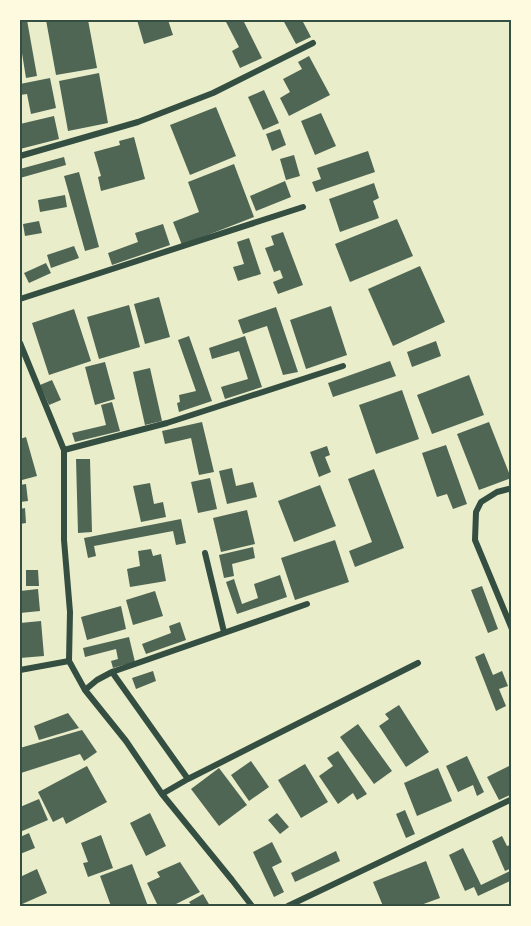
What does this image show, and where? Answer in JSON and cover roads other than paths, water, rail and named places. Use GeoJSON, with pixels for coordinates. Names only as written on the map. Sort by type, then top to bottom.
{"type":"FeatureCollection","features":[{"type":"Feature","properties":{"kind":"street"},"geometry":{"type":"LineString","coordinates":[[20,156],[138,122],[213,93],[313,43]]}},
{"type":"Feature","properties":{"kind":"street"},"geometry":{"type":"LineString","coordinates":[[20,299],[303,207]]}},
{"type":"Feature","properties":{"kind":"street"},"geometry":{"type":"LineString","coordinates":[[20,343],[64,450],[64,540],[70,612],[69,661],[85,690],[126,741],[162,794],[252,906]]}},
{"type":"Feature","properties":{"kind":"street"},"geometry":{"type":"LineString","coordinates":[[64,450],[167,423],[343,366]]}},
{"type":"Feature","properties":{"kind":"street"},"geometry":{"type":"LineString","coordinates":[[512,488],[497,492],[481,502],[476,512],[475,540],[512,629]]}},
{"type":"Feature","properties":{"kind":"street"},"geometry":{"type":"LineString","coordinates":[[205,553],[224,632]]}},
{"type":"Feature","properties":{"kind":"street"},"geometry":{"type":"LineString","coordinates":[[85,690],[112,672],[307,604]]}},
{"type":"Feature","properties":{"kind":"street"},"geometry":{"type":"LineString","coordinates":[[20,670],[69,661]]}},
{"type":"Feature","properties":{"kind":"street"},"geometry":{"type":"LineString","coordinates":[[162,794],[418,663]]}},
{"type":"Feature","properties":{"kind":"street"},"geometry":{"type":"LineString","coordinates":[[112,672],[188,779]]}},
{"type":"Feature","properties":{"kind":"street"},"geometry":{"type":"LineString","coordinates":[[288,906],[512,799]]}}]}
